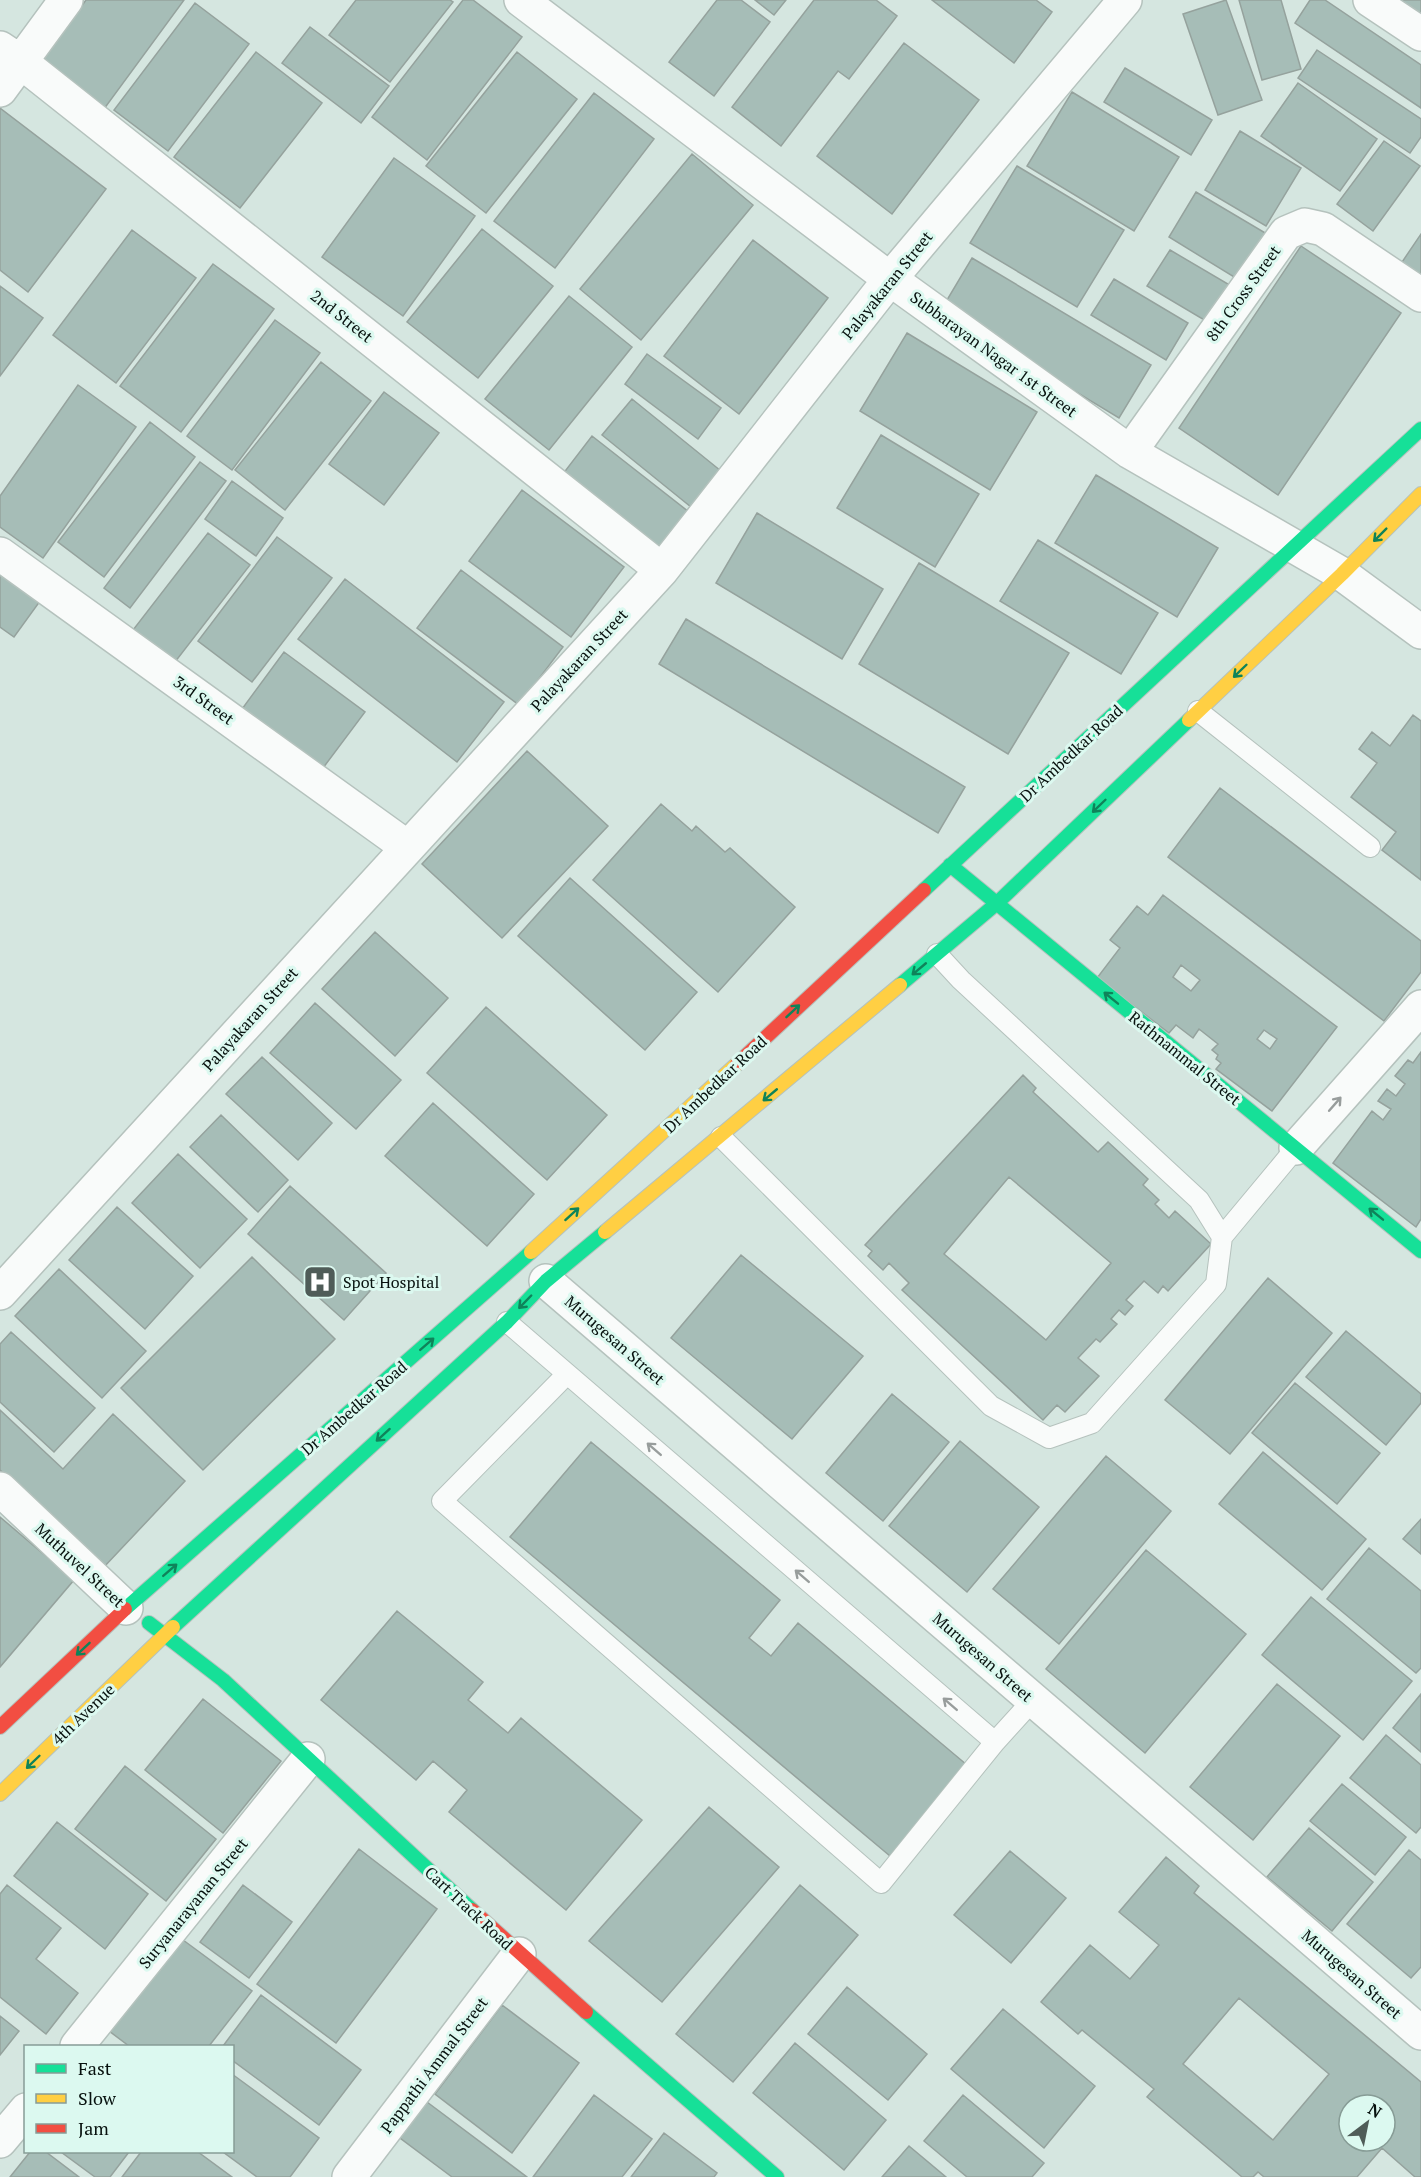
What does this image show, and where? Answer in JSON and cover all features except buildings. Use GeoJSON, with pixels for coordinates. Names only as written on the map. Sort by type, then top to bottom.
{"type":"FeatureCollection","features":[{"type":"Feature","properties":{"kind":"main road","name":"Dr Ambedkar Road"},"geometry":{"type":"LineString","coordinates":[[0,1727],[126,1608],[512,1269],[689,1109],[1421,429]]}},
{"type":"Feature","properties":{"kind":"main road"},"geometry":{"type":"LineString","coordinates":[[166,1634],[507,1322],[546,1281],[721,1137],[996,904],[1342,574],[1421,494]]}},
{"type":"Feature","properties":{"kind":"main road","name":"Rathnammal Street"},"geometry":{"type":"LineString","coordinates":[[950,865],[1421,1251]]}},
{"type":"Feature","properties":{"kind":"main road","name":"Muthuvel Street"},"geometry":{"type":"LineString","coordinates":[[126,1608],[166,1634]]}},
{"type":"Feature","properties":{"kind":"main road","name":"Cart Track Road"},"geometry":{"type":"LineString","coordinates":[[166,1634],[224,1680],[519,1954],[762,2172]]}},
{"type":"Feature","properties":{"kind":"main road","name":"4th Avenue"},"geometry":{"type":"LineString","coordinates":[[0,1794],[166,1634]]}},
{"type":"Feature","properties":{"kind":"street"},"geometry":{"type":"LineString","coordinates":[[0,90],[11,55],[66,0]]}},
{"type":"Feature","properties":{"kind":"street","name":"Subbarayan Nagar 1st Street"},"geometry":{"type":"LineString","coordinates":[[520,0],[890,279],[1130,452],[1342,574],[1421,632]]}},
{"type":"Feature","properties":{"kind":"street","name":"Palayakaran Street"},"geometry":{"type":"LineString","coordinates":[[0,1293],[662,570],[890,279],[1125,0]]}},
{"type":"Feature","properties":{"kind":"street"},"geometry":{"type":"LineString","coordinates":[[1370,0],[1421,34]]}},
{"type":"Feature","properties":{"kind":"street","name":"2nd Street"},"geometry":{"type":"LineString","coordinates":[[11,55],[662,570]]}},
{"type":"Feature","properties":{"kind":"street","name":"8th Cross Street"},"geometry":{"type":"LineString","coordinates":[[1130,452],[1286,233],[1305,225],[1323,229],[1421,295]]}},
{"type":"Feature","properties":{"kind":"street","name":"3rd Street"},"geometry":{"type":"LineString","coordinates":[[0,554],[407,847]]}},
{"type":"Feature","properties":{"kind":"street"},"geometry":{"type":"LineString","coordinates":[[1296,1148],[1421,1007]]}},
{"type":"Feature","properties":{"kind":"street","name":"Murugesan Street"},"geometry":{"type":"LineString","coordinates":[[546,1281],[1421,2033]]}},
{"type":"Feature","properties":{"kind":"street","name":"Muthuvel Street"},"geometry":{"type":"LineString","coordinates":[[1,1491],[126,1608]]}},
{"type":"Feature","properties":{"kind":"street","name":"Suryanarayanan Street"},"geometry":{"type":"LineString","coordinates":[[78,2045],[308,1759]]}},
{"type":"Feature","properties":{"kind":"street","name":"Pappathi Ammal Street"},"geometry":{"type":"LineString","coordinates":[[349,2177],[519,1954]]}},
{"type":"Feature","properties":{"kind":"street"},"geometry":{"type":"LineString","coordinates":[[0,2141],[24,2112]]}},
{"type":"Feature","properties":{"kind":"lane"},"geometry":{"type":"LineString","coordinates":[[1198,711],[1370,847]]}},
{"type":"Feature","properties":{"kind":"lane"},"geometry":{"type":"LineString","coordinates":[[937,954],[961,980],[1198,1200],[1222,1237]]}},
{"type":"Feature","properties":{"kind":"lane"},"geometry":{"type":"LineString","coordinates":[[721,1137],[991,1406],[1049,1438],[1092,1423],[1216,1284],[1222,1237],[1296,1148]]}},
{"type":"Feature","properties":{"kind":"lane"},"geometry":{"type":"LineString","coordinates":[[507,1322],[995,1742]]}},
{"type":"Feature","properties":{"kind":"lane"},"geometry":{"type":"LineString","coordinates":[[567,1374],[442,1501],[881,1883],[995,1742],[1033,1700]]}},
{"type":"Feature","properties":{"kind":"traffic: fast"},"geometry":{"type":"LineString","coordinates":[[924,890],[1421,429]]}},
{"type":"Feature","properties":{"kind":"traffic: fast"},"geometry":{"type":"LineString","coordinates":[[900,985],[996,904],[1189,720]]}},
{"type":"Feature","properties":{"kind":"traffic: fast"},"geometry":{"type":"LineString","coordinates":[[950,865],[1421,1251]]}},
{"type":"Feature","properties":{"kind":"traffic: fast"},"geometry":{"type":"LineString","coordinates":[[173,1627],[507,1322],[546,1281],[605,1232]]}},
{"type":"Feature","properties":{"kind":"traffic: fast"},"geometry":{"type":"LineString","coordinates":[[125,1609],[531,1252]]}},
{"type":"Feature","properties":{"kind":"traffic: fast"},"geometry":{"type":"LineString","coordinates":[[149,1623],[223,1680],[472,1910]]}},
{"type":"Feature","properties":{"kind":"traffic: fast"},"geometry":{"type":"LineString","coordinates":[[586,2012],[777,2177]]}},
{"type":"Feature","properties":{"kind":"traffic: slow"},"geometry":{"type":"LineString","coordinates":[[1189,720],[1342,574],[1421,494]]}},
{"type":"Feature","properties":{"kind":"traffic: slow"},"geometry":{"type":"LineString","coordinates":[[605,1232],[900,985]]}},
{"type":"Feature","properties":{"kind":"traffic: slow"},"geometry":{"type":"LineString","coordinates":[[531,1252],[737,1064]]}},
{"type":"Feature","properties":{"kind":"traffic: slow"},"geometry":{"type":"LineString","coordinates":[[0,1794],[173,1627]]}},
{"type":"Feature","properties":{"kind":"traffic: jam"},"geometry":{"type":"LineString","coordinates":[[737,1064],[924,890]]}},
{"type":"Feature","properties":{"kind":"traffic: jam"},"geometry":{"type":"LineString","coordinates":[[0,1727],[125,1609]]}},
{"type":"Feature","properties":{"kind":"traffic: jam"},"geometry":{"type":"LineString","coordinates":[[472,1910],[586,2012]]}},
{"type":"Feature","properties":{"kind":"place","name":"Spot Hospital"},"geometry":{"type":"Point","coordinates":[320,1282]}}]}
